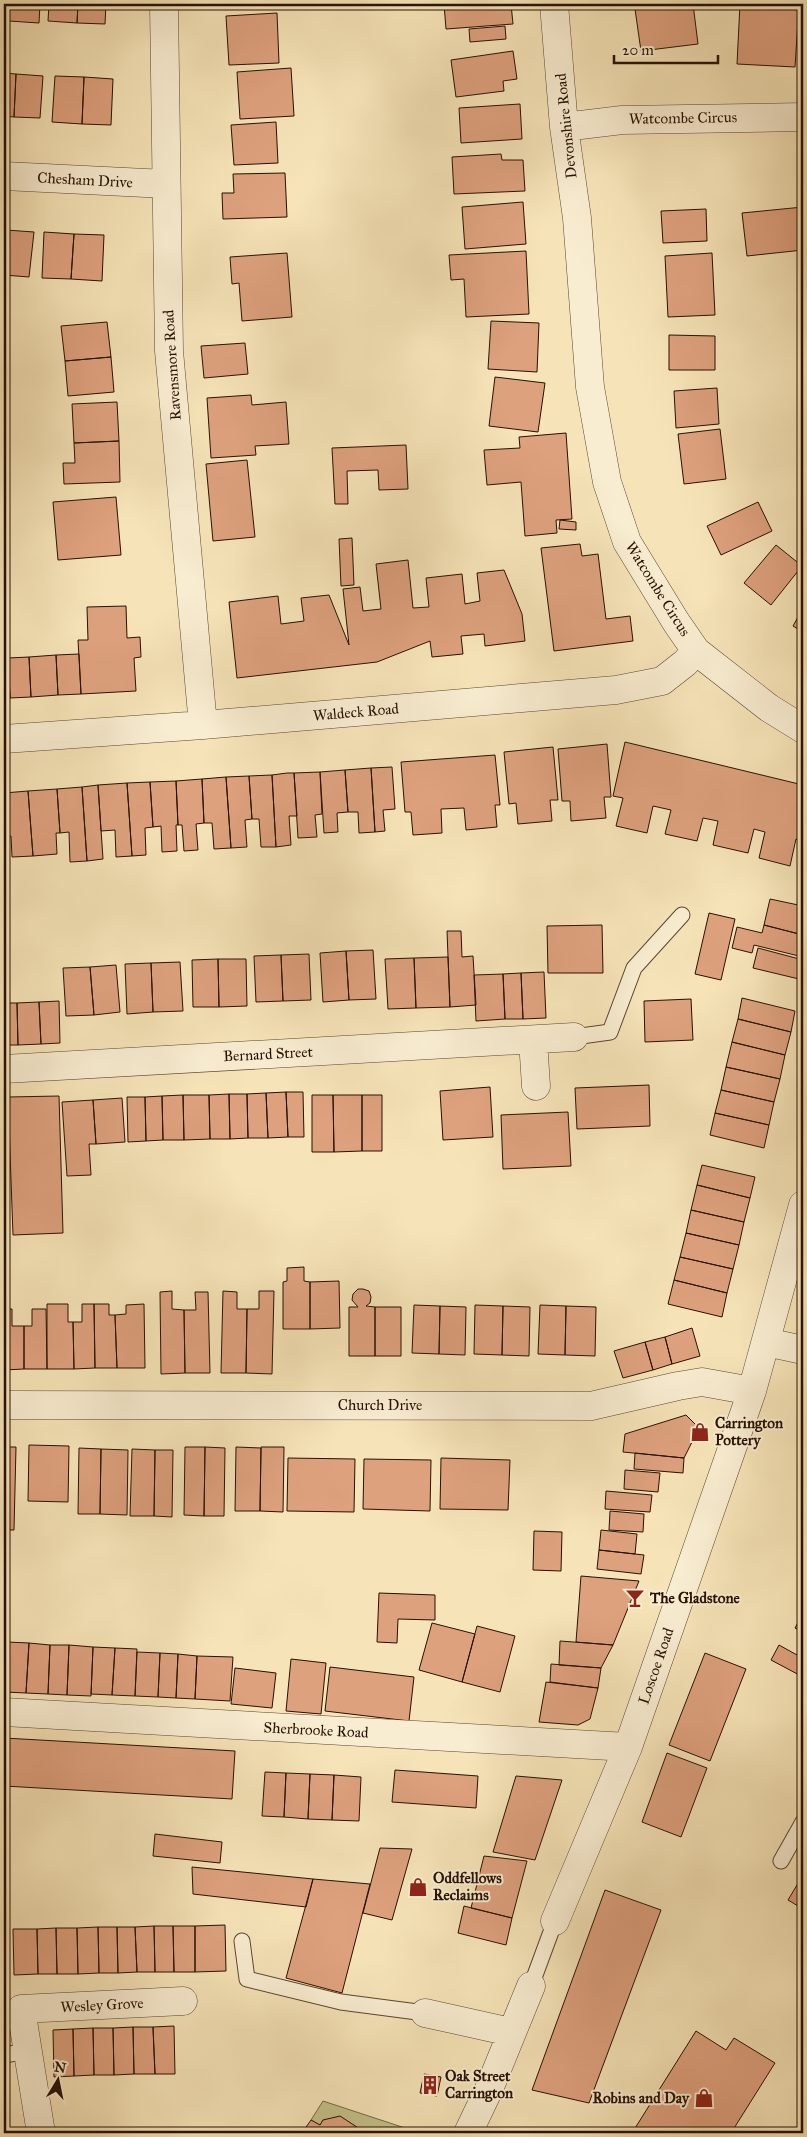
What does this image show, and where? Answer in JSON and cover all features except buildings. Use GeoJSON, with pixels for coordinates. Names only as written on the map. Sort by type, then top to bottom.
{"type":"FeatureCollection","features":[{"type":"Feature","properties":{"kind":"street","name":"Ravensmore Road"},"geometry":{"type":"LineString","coordinates":[[164,4],[169,350],[203,725]]}},
{"type":"Feature","properties":{"kind":"street","name":"Devonshire Road"},"geometry":{"type":"LineString","coordinates":[[554,4],[564,127],[577,218],[579,248]]}},
{"type":"Feature","properties":{"kind":"street","name":"Watcombe Circus"},"geometry":{"type":"LineString","coordinates":[[564,127],[622,120],[803,117]]}},
{"type":"Feature","properties":{"kind":"street","name":"Chesham Drive"},"geometry":{"type":"LineString","coordinates":[[4,176],[166,184]]}},
{"type":"Feature","properties":{"kind":"street","name":"Watcombe Circus"},"geometry":{"type":"LineString","coordinates":[[579,248],[590,387],[607,482],[627,542],[696,651],[769,708],[803,730]]}},
{"type":"Feature","properties":{"kind":"street","name":"Waldeck Road"},"geometry":{"type":"LineString","coordinates":[[4,739],[203,725],[616,690],[662,681],[685,664],[696,651]]}},
{"type":"Feature","properties":{"kind":"street","name":"Bernard Street"},"geometry":{"type":"LineString","coordinates":[[4,1069],[574,1037]]}},
{"type":"Feature","properties":{"kind":"street"},"geometry":{"type":"LineString","coordinates":[[533,1040],[536,1086]]}},
{"type":"Feature","properties":{"kind":"street","name":"Loscoe Road"},"geometry":{"type":"LineString","coordinates":[[555,1921],[628,1748],[752,1391],[803,1205]]}},
{"type":"Feature","properties":{"kind":"street"},"geometry":{"type":"LineString","coordinates":[[766,1342],[803,1350]]}},
{"type":"Feature","properties":{"kind":"street","name":"Church Drive"},"geometry":{"type":"LineString","coordinates":[[4,1405],[591,1406],[702,1382],[752,1391]]}},
{"type":"Feature","properties":{"kind":"street","name":"Sherbrooke Road"},"geometry":{"type":"LineString","coordinates":[[4,1712],[628,1748]]}},
{"type":"Feature","properties":{"kind":"street","name":"Loscoe Road"},"geometry":{"type":"LineString","coordinates":[[468,2133],[490,2089],[511,2032],[531,1986]]}},
{"type":"Feature","properties":{"kind":"street","name":"Wesley Grove"},"geometry":{"type":"LineString","coordinates":[[16,2053],[21,2009],[183,2002]]}},
{"type":"Feature","properties":{"kind":"street"},"geometry":{"type":"LineString","coordinates":[[425,2013],[511,2032]]}},
{"type":"Feature","properties":{"kind":"street"},"geometry":{"type":"LineString","coordinates":[[16,2053],[41,2133]]}},
{"type":"Feature","properties":{"kind":"lane"},"geometry":{"type":"LineString","coordinates":[[574,1037],[610,1032],[634,968],[682,915]]}},
{"type":"Feature","properties":{"kind":"lane"},"geometry":{"type":"LineString","coordinates":[[781,1860],[803,1822]]}},
{"type":"Feature","properties":{"kind":"lane","name":"Loscoe Road"},"geometry":{"type":"LineString","coordinates":[[531,1986],[555,1921]]}},
{"type":"Feature","properties":{"kind":"lane"},"geometry":{"type":"LineString","coordinates":[[242,1941],[247,1980],[341,2002],[425,2013]]}},
{"type":"Feature","properties":{"kind":"shaded area"},"geometry":{"type":"Polygon","coordinates":[[[323,2101],[405,2128],[413,2133],[366,2133],[340,2117],[323,2120],[320,2125],[311,2120],[323,2101]]]}},
{"type":"Feature","properties":{"kind":"place","name":"Carrington Pottery"},"geometry":{"type":"Point","coordinates":[700,1432]}},
{"type":"Feature","properties":{"kind":"place","name":"The Gladstone"},"geometry":{"type":"Point","coordinates":[635,1598]}},
{"type":"Feature","properties":{"kind":"place","name":"Oddfellows Reclaims"},"geometry":{"type":"Point","coordinates":[418,1887]}},
{"type":"Feature","properties":{"kind":"place","name":"Oak Street Carrington"},"geometry":{"type":"Point","coordinates":[430,2085]}},
{"type":"Feature","properties":{"kind":"place","name":"Robins and Day"},"geometry":{"type":"Point","coordinates":[704,2098]}}]}
